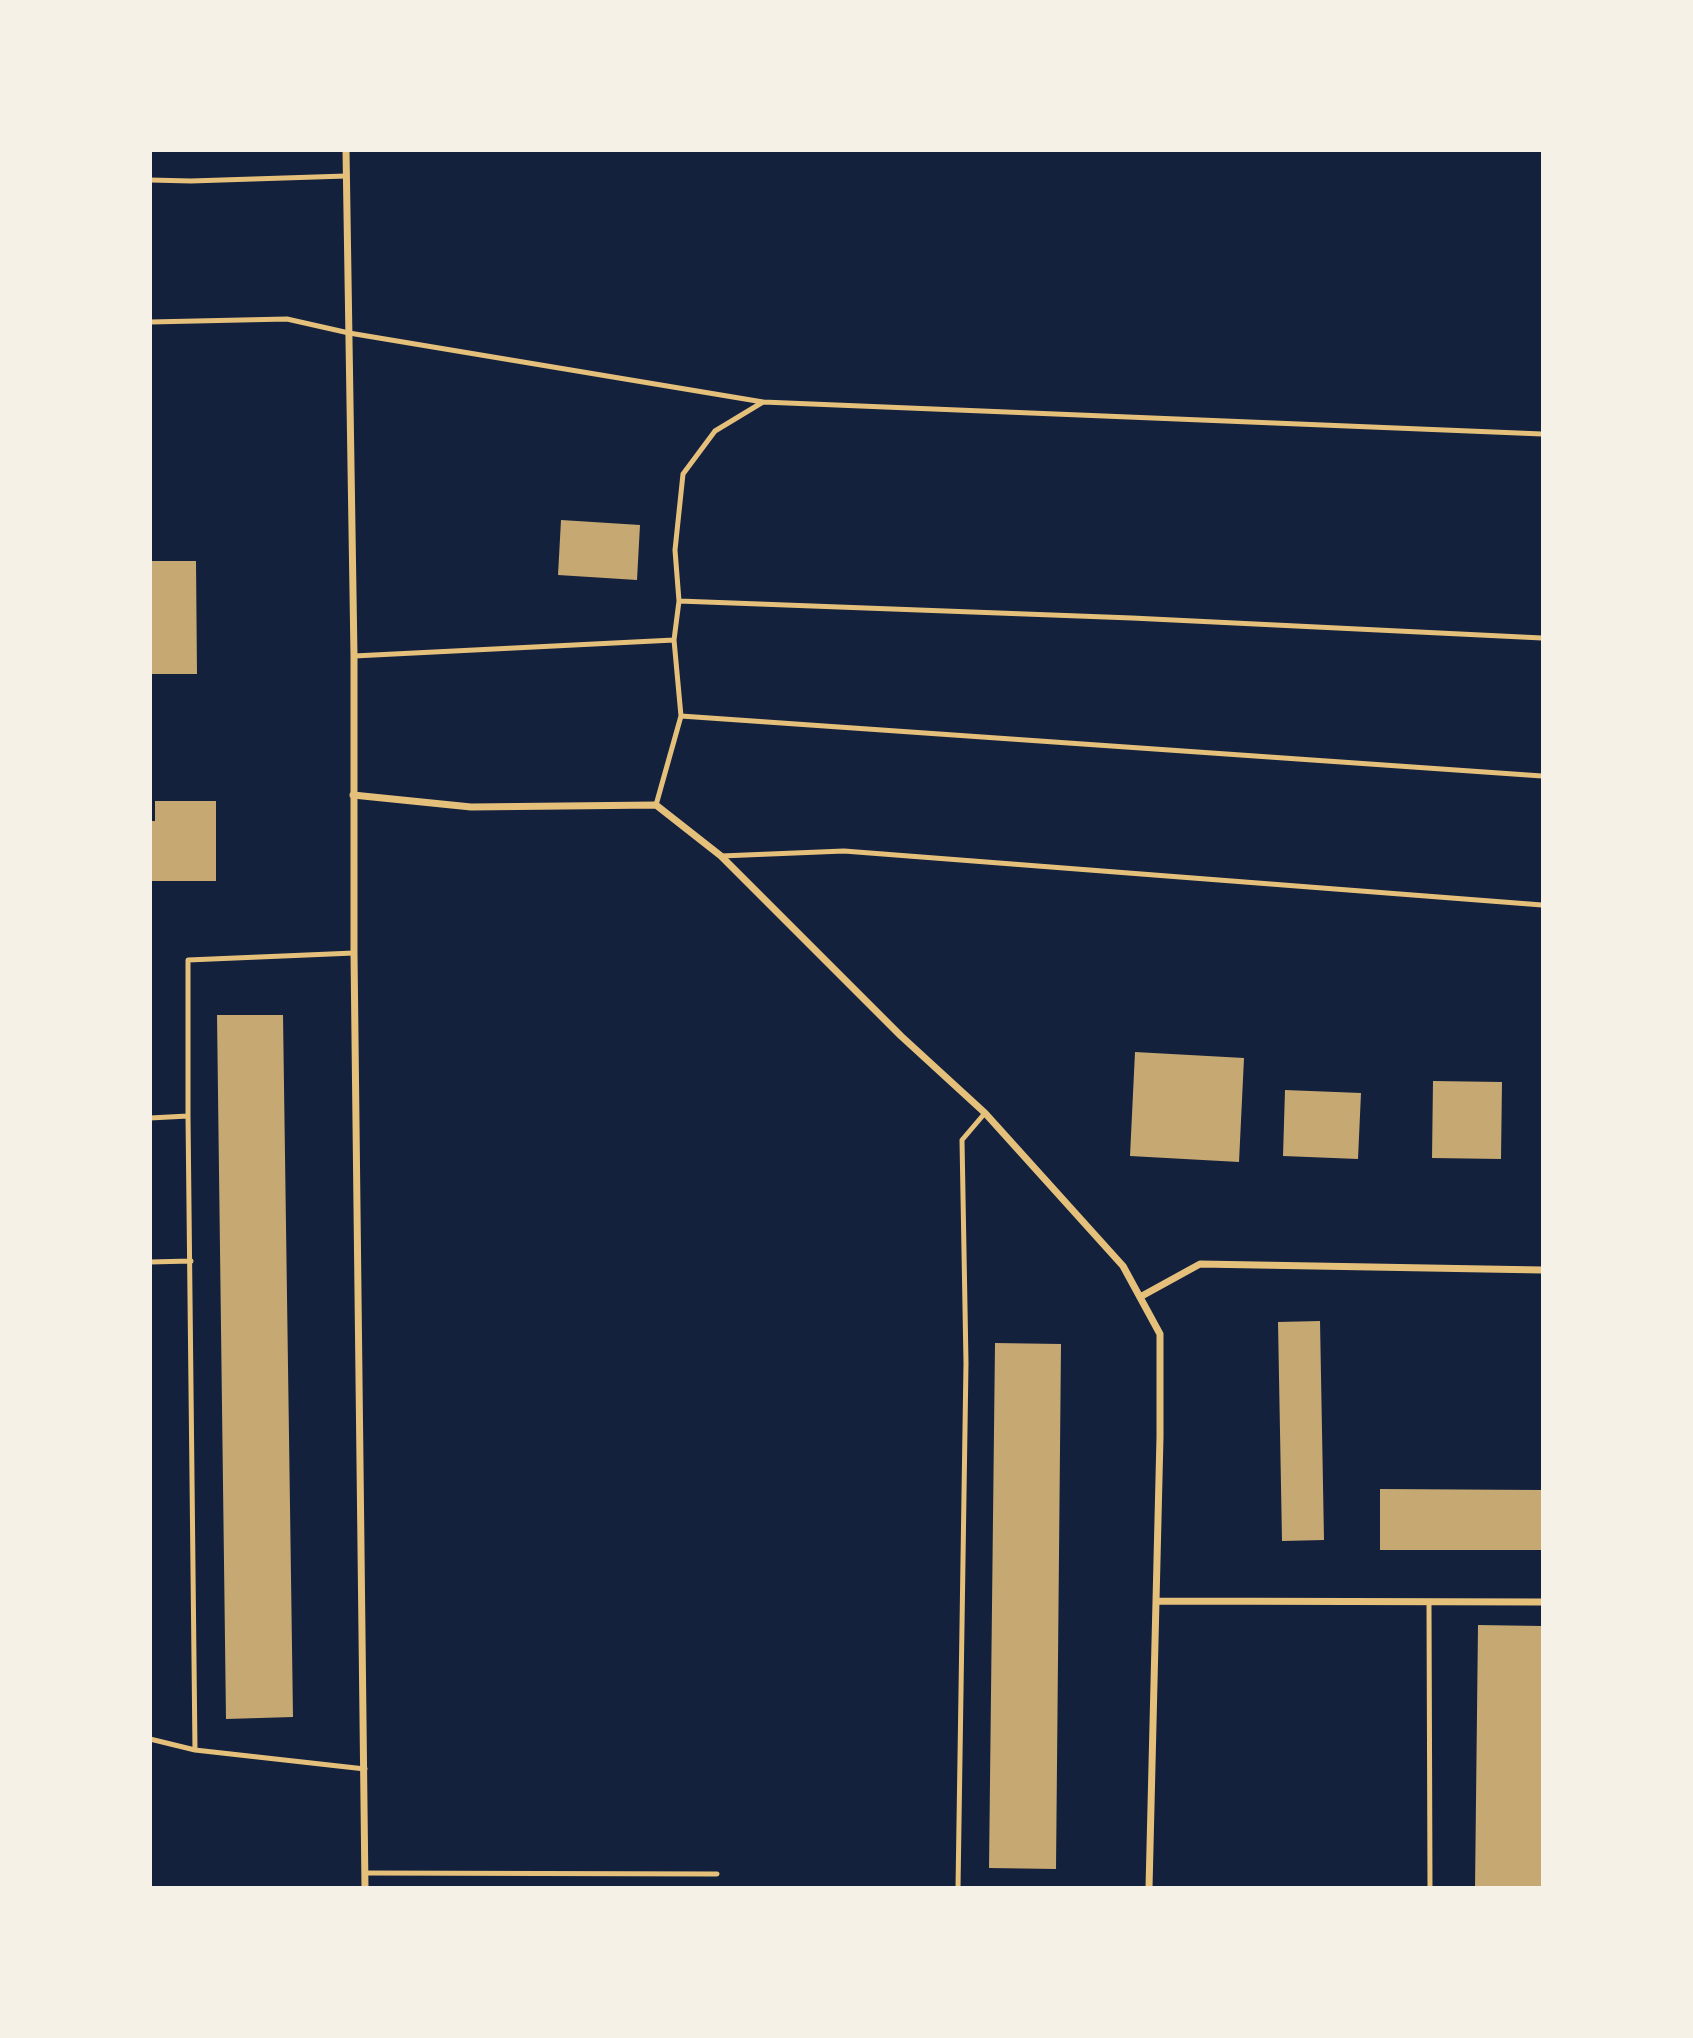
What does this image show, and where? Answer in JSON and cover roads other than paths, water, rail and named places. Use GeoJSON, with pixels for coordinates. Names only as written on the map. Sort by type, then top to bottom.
{"type":"FeatureCollection","features":[{"type":"Feature","properties":{"kind":"street"},"geometry":{"type":"LineString","coordinates":[[346,150],[355,656],[354,953],[365,1888]]}},
{"type":"Feature","properties":{"kind":"street"},"geometry":{"type":"LineString","coordinates":[[353,795],[471,807],[656,805],[721,856],[901,1036],[985,1113],[1123,1266],[1160,1334],[1149,1888]]}},
{"type":"Feature","properties":{"kind":"street"},"geometry":{"type":"LineString","coordinates":[[1140,1297],[1200,1264],[1542,1269]]}},
{"type":"Feature","properties":{"kind":"street"},"geometry":{"type":"LineString","coordinates":[[1156,1601],[1542,1602]]}},
{"type":"Feature","properties":{"kind":"lane"},"geometry":{"type":"LineString","coordinates":[[150,180],[346,176]]}},
{"type":"Feature","properties":{"kind":"lane"},"geometry":{"type":"LineString","coordinates":[[150,322],[287,320],[349,333],[763,402],[1542,434]]}},
{"type":"Feature","properties":{"kind":"lane"},"geometry":{"type":"LineString","coordinates":[[656,805],[681,716],[674,640],[679,601],[675,550],[683,474],[715,431],[763,402]]}},
{"type":"Feature","properties":{"kind":"lane"},"geometry":{"type":"LineString","coordinates":[[679,601],[1132,618],[1542,638]]}},
{"type":"Feature","properties":{"kind":"lane"},"geometry":{"type":"LineString","coordinates":[[355,656],[674,640]]}},
{"type":"Feature","properties":{"kind":"lane"},"geometry":{"type":"LineString","coordinates":[[681,716],[1542,776]]}},
{"type":"Feature","properties":{"kind":"lane"},"geometry":{"type":"LineString","coordinates":[[721,856],[844,851],[1542,905]]}},
{"type":"Feature","properties":{"kind":"lane"},"geometry":{"type":"LineString","coordinates":[[195,1750],[188,960],[354,953]]}},
{"type":"Feature","properties":{"kind":"lane"},"geometry":{"type":"LineString","coordinates":[[958,1888],[966,1363],[962,1140],[985,1113]]}},
{"type":"Feature","properties":{"kind":"lane"},"geometry":{"type":"LineString","coordinates":[[150,1118],[188,1116]]}},
{"type":"Feature","properties":{"kind":"lane"},"geometry":{"type":"LineString","coordinates":[[150,1262],[191,1261]]}},
{"type":"Feature","properties":{"kind":"lane"},"geometry":{"type":"LineString","coordinates":[[1429,1603],[1430,1888]]}},
{"type":"Feature","properties":{"kind":"lane"},"geometry":{"type":"LineString","coordinates":[[150,1739],[195,1750],[365,1769]]}},
{"type":"Feature","properties":{"kind":"lane"},"geometry":{"type":"LineString","coordinates":[[365,1873],[717,1874]]}}]}
